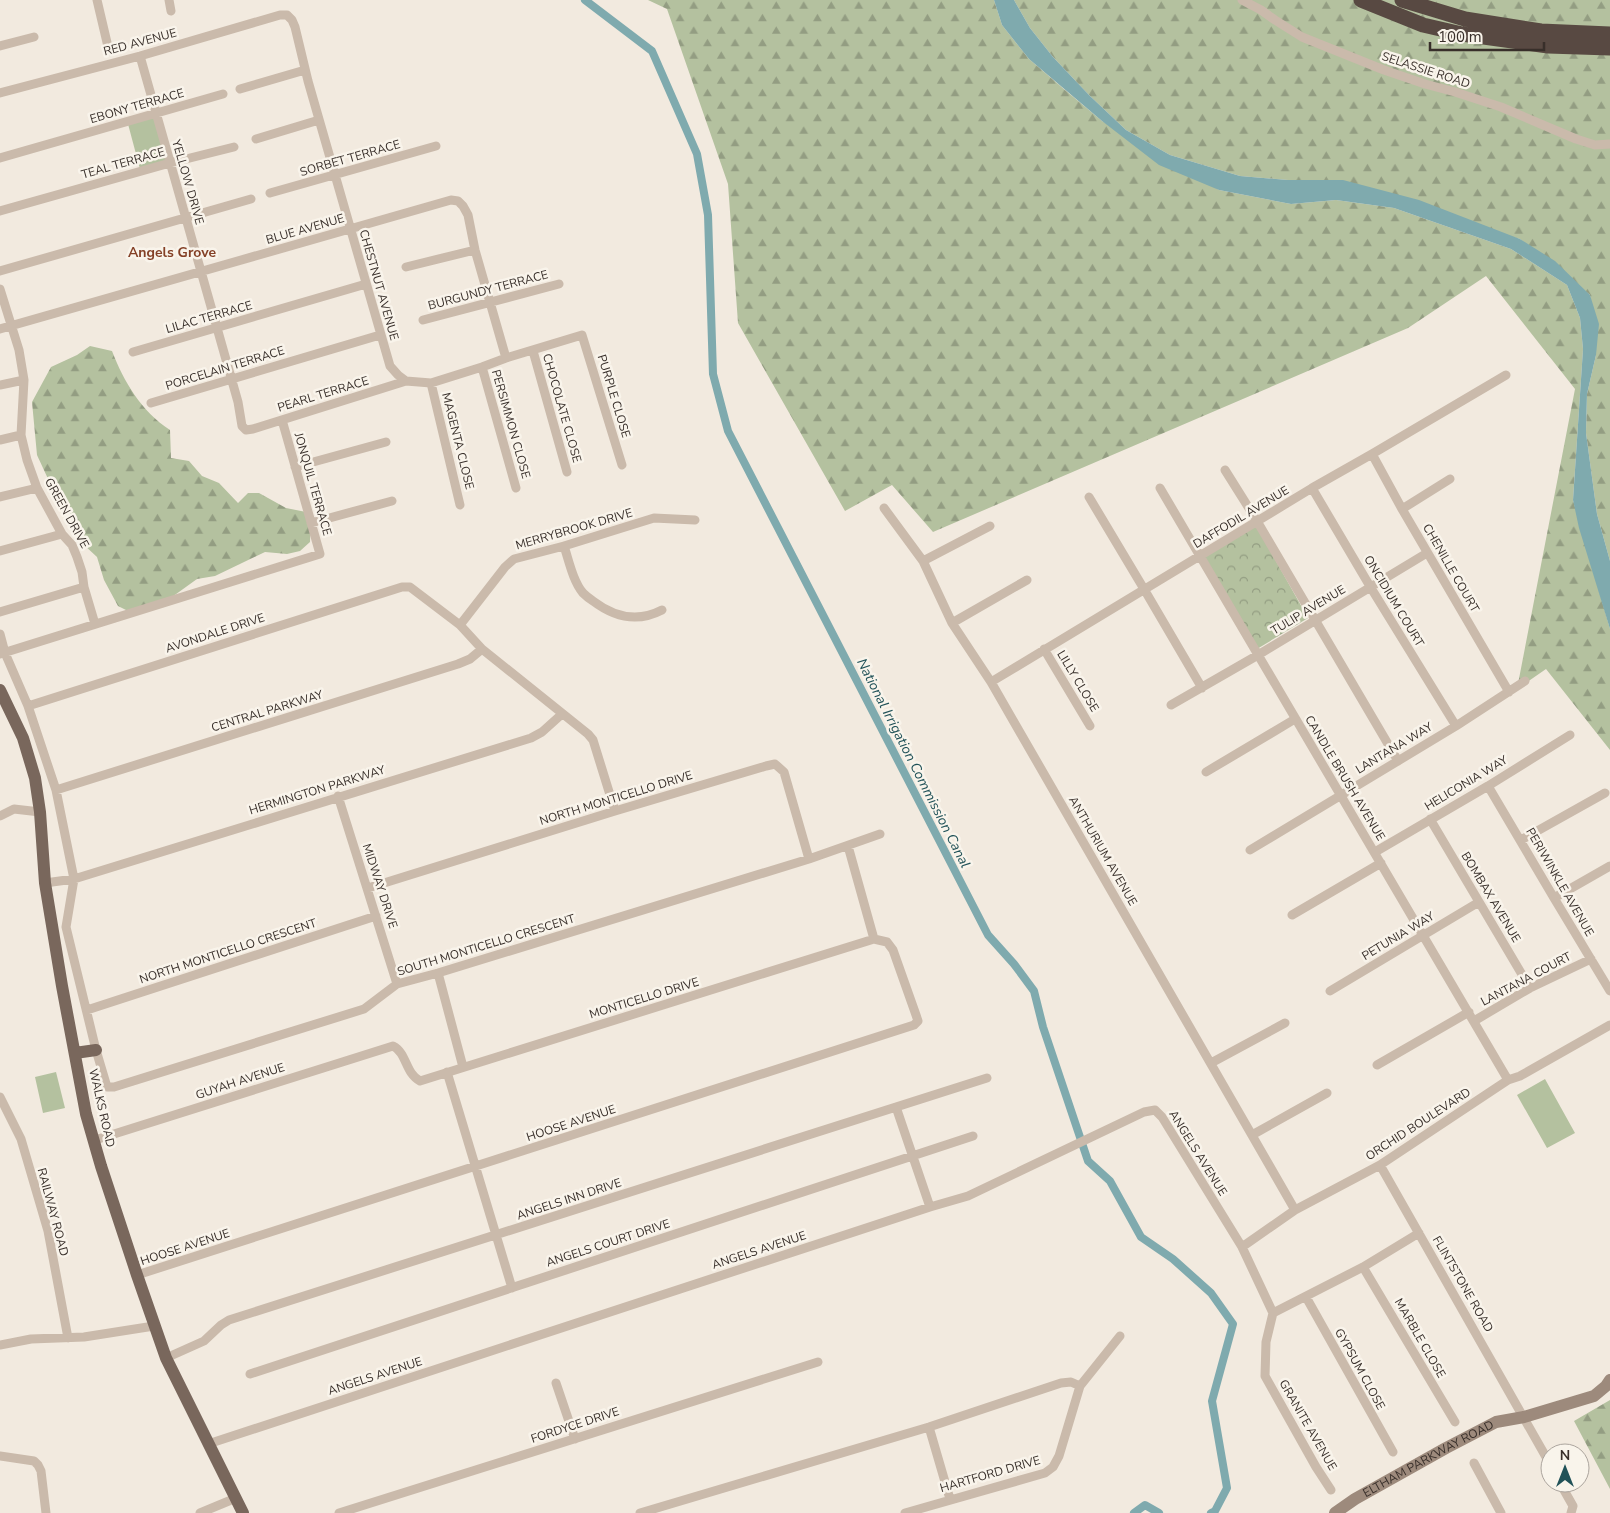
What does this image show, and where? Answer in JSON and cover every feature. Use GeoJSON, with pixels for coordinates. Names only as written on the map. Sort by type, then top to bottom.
{"type":"FeatureCollection","features":[{"type":"Feature","properties":{"kind":"highway"},"geometry":{"type":"LineString","coordinates":[[1361,0],[1423,25],[1462,34],[1548,46],[1610,48]]}},
{"type":"Feature","properties":{"kind":"highway"},"geometry":{"type":"LineString","coordinates":[[1402,0],[1465,20],[1541,31],[1610,34]]}},
{"type":"Feature","properties":{"kind":"main road","name":"WALKS ROAD"},"geometry":{"type":"LineString","coordinates":[[0,690],[4,709],[23,738],[35,778],[40,812],[44,883],[86,1114],[136,1275],[166,1358],[243,1513]]}},
{"type":"Feature","properties":{"kind":"main road"},"geometry":{"type":"LineString","coordinates":[[75,1053],[96,1050]]}},
{"type":"Feature","properties":{"kind":"street"},"geometry":{"type":"LineString","coordinates":[[97,0],[109,51]]}},
{"type":"Feature","properties":{"kind":"street"},"geometry":{"type":"LineString","coordinates":[[169,0],[171,11]]}},
{"type":"Feature","properties":{"kind":"street","name":"SELASSIE ROAD"},"geometry":{"type":"LineString","coordinates":[[1242,0],[1302,37],[1384,70],[1501,107],[1585,142],[1595,145],[1610,144]]}},
{"type":"Feature","properties":{"kind":"street","name":"RED AVENUE"},"geometry":{"type":"LineString","coordinates":[[0,93],[140,56],[280,15],[287,15]]}},
{"type":"Feature","properties":{"kind":"street","name":"CHESTNUT AVENUE"},"geometry":{"type":"LineString","coordinates":[[287,15],[292,20],[295,28],[334,175],[390,366],[406,381]]}},
{"type":"Feature","properties":{"kind":"street"},"geometry":{"type":"LineString","coordinates":[[0,46],[34,37]]}},
{"type":"Feature","properties":{"kind":"street","name":"YELLOW DRIVE"},"geometry":{"type":"LineString","coordinates":[[140,56],[238,402],[242,426],[246,430]]}},
{"type":"Feature","properties":{"kind":"street"},"geometry":{"type":"LineString","coordinates":[[240,89],[305,70]]}},
{"type":"Feature","properties":{"kind":"street","name":"EBONY TERRACE"},"geometry":{"type":"LineString","coordinates":[[0,158],[223,94]]}},
{"type":"Feature","properties":{"kind":"street"},"geometry":{"type":"LineString","coordinates":[[256,139],[319,120]]}},
{"type":"Feature","properties":{"kind":"street","name":"SORBET TERRACE"},"geometry":{"type":"LineString","coordinates":[[270,193],[436,146]]}},
{"type":"Feature","properties":{"kind":"street","name":"TEAL TERRACE"},"geometry":{"type":"LineString","coordinates":[[0,211],[234,147]]}},
{"type":"Feature","properties":{"kind":"street"},"geometry":{"type":"LineString","coordinates":[[0,271],[251,198]]}},
{"type":"Feature","properties":{"kind":"street","name":"BLUE AVENUE"},"geometry":{"type":"LineString","coordinates":[[0,329],[451,200],[458,201],[466,210],[474,250],[506,358]]}},
{"type":"Feature","properties":{"kind":"street"},"geometry":{"type":"LineString","coordinates":[[406,268],[474,250]]}},
{"type":"Feature","properties":{"kind":"street","name":"LILAC TERRACE"},"geometry":{"type":"LineString","coordinates":[[133,352],[366,284]]}},
{"type":"Feature","properties":{"kind":"street","name":"BURGUNDY TERRACE"},"geometry":{"type":"LineString","coordinates":[[424,320],[559,284]]}},
{"type":"Feature","properties":{"kind":"street","name":"GREEN DRIVE"},"geometry":{"type":"LineString","coordinates":[[0,289],[19,350],[24,380],[21,435],[27,460],[37,488],[62,534],[72,545],[77,557],[95,624]]}},
{"type":"Feature","properties":{"kind":"street","name":"PORCELAIN TERRACE"},"geometry":{"type":"LineString","coordinates":[[151,403],[380,335]]}},
{"type":"Feature","properties":{"kind":"street","name":"PURPLE CLOSE"},"geometry":{"type":"LineString","coordinates":[[533,351],[582,336],[622,465]]}},
{"type":"Feature","properties":{"kind":"street"},"geometry":{"type":"LineString","coordinates":[[406,381],[431,383],[533,351]]}},
{"type":"Feature","properties":{"kind":"street","name":"CHOCOLATE CLOSE"},"geometry":{"type":"LineString","coordinates":[[533,351],[568,472]]}},
{"type":"Feature","properties":{"kind":"street","name":"PERSIMMON CLOSE"},"geometry":{"type":"LineString","coordinates":[[482,367],[516,488]]}},
{"type":"Feature","properties":{"kind":"street","name":"DAFFODIL AVENUE"},"geometry":{"type":"LineString","coordinates":[[991,682],[1312,488],[1506,375]]}},
{"type":"Feature","properties":{"kind":"street"},"geometry":{"type":"LineString","coordinates":[[0,385],[24,380]]}},
{"type":"Feature","properties":{"kind":"street","name":"PEARL TERRACE"},"geometry":{"type":"LineString","coordinates":[[246,430],[406,381]]}},
{"type":"Feature","properties":{"kind":"street","name":"MAGENTA CLOSE"},"geometry":{"type":"LineString","coordinates":[[431,383],[460,504]]}},
{"type":"Feature","properties":{"kind":"street","name":"JONQUIL TERRACE"},"geometry":{"type":"LineString","coordinates":[[95,624],[320,554],[282,420]]}},
{"type":"Feature","properties":{"kind":"street"},"geometry":{"type":"LineString","coordinates":[[0,440],[21,435]]}},
{"type":"Feature","properties":{"kind":"street"},"geometry":{"type":"LineString","coordinates":[[295,467],[386,442]]}},
{"type":"Feature","properties":{"kind":"street","name":"CHENILLE COURT"},"geometry":{"type":"LineString","coordinates":[[1372,454],[1427,553],[1509,692]]}},
{"type":"Feature","properties":{"kind":"street"},"geometry":{"type":"LineString","coordinates":[[1225,470],[1398,760]]}},
{"type":"Feature","properties":{"kind":"street"},"geometry":{"type":"LineString","coordinates":[[1402,509],[1450,479]]}},
{"type":"Feature","properties":{"kind":"street"},"geometry":{"type":"LineString","coordinates":[[0,497],[37,488]]}},
{"type":"Feature","properties":{"kind":"street","name":"CANDLE BRUSH AVENUE"},"geometry":{"type":"LineString","coordinates":[[1160,488],[1508,1080]]}},
{"type":"Feature","properties":{"kind":"street","name":"ONCIDIUM COURT"},"geometry":{"type":"LineString","coordinates":[[1312,488],[1456,726]]}},
{"type":"Feature","properties":{"kind":"street"},"geometry":{"type":"LineString","coordinates":[[1089,497],[1202,688]]}},
{"type":"Feature","properties":{"kind":"street"},"geometry":{"type":"LineString","coordinates":[[311,523],[392,501]]}},
{"type":"Feature","properties":{"kind":"street","name":"ANTHURIUM AVENUE"},"geometry":{"type":"LineString","coordinates":[[884,508],[924,561],[952,623],[991,682],[1295,1210]]}},
{"type":"Feature","properties":{"kind":"street","name":"MERRYBROOK DRIVE"},"geometry":{"type":"LineString","coordinates":[[460,625],[505,566],[514,559],[564,546],[654,518],[695,520]]}},
{"type":"Feature","properties":{"kind":"street"},"geometry":{"type":"LineString","coordinates":[[924,561],[990,526]]}},
{"type":"Feature","properties":{"kind":"street"},"geometry":{"type":"LineString","coordinates":[[0,551],[62,534]]}},
{"type":"Feature","properties":{"kind":"street"},"geometry":{"type":"LineString","coordinates":[[564,546],[577,582],[584,594],[601,607],[613,614],[633,618],[650,616],[662,610]]}},
{"type":"Feature","properties":{"kind":"street","name":"TULIP AVENUE"},"geometry":{"type":"LineString","coordinates":[[1171,705],[1371,588],[1427,553]]}},
{"type":"Feature","properties":{"kind":"street"},"geometry":{"type":"LineString","coordinates":[[952,623],[1027,580]]}},
{"type":"Feature","properties":{"kind":"street"},"geometry":{"type":"LineString","coordinates":[[0,612],[84,587]]}},
{"type":"Feature","properties":{"kind":"street","name":"AVONDALE DRIVE"},"geometry":{"type":"LineString","coordinates":[[28,706],[402,587],[410,587],[460,625]]}},
{"type":"Feature","properties":{"kind":"street"},"geometry":{"type":"LineString","coordinates":[[3,654],[95,624]]}},
{"type":"Feature","properties":{"kind":"street"},"geometry":{"type":"LineString","coordinates":[[460,625],[482,650],[588,734],[593,740],[615,811]]}},
{"type":"Feature","properties":{"kind":"street"},"geometry":{"type":"LineString","coordinates":[[0,634],[3,654],[28,706],[56,790],[74,879],[66,927],[96,1050]]}},
{"type":"Feature","properties":{"kind":"street","name":"LILLY CLOSE"},"geometry":{"type":"LineString","coordinates":[[1044,649],[1090,726]]}},
{"type":"Feature","properties":{"kind":"street","name":"CENTRAL PARKWAY"},"geometry":{"type":"LineString","coordinates":[[56,790],[458,664],[470,659],[482,650]]}},
{"type":"Feature","properties":{"kind":"street","name":"LANTANA WAY"},"geometry":{"type":"LineString","coordinates":[[1250,850],[1456,726],[1525,681]]}},
{"type":"Feature","properties":{"kind":"street","name":"HERMINGTON PARKWAY"},"geometry":{"type":"LineString","coordinates":[[44,883],[74,879],[531,738],[542,732],[562,714]]}},
{"type":"Feature","properties":{"kind":"street"},"geometry":{"type":"LineString","coordinates":[[1206,772],[1295,719]]}},
{"type":"Feature","properties":{"kind":"street","name":"HELICONIA WAY"},"geometry":{"type":"LineString","coordinates":[[1375,852],[1488,786],[1570,735]]}},
{"type":"Feature","properties":{"kind":"street","name":"NORTH MONTICELLO DRIVE"},"geometry":{"type":"LineString","coordinates":[[368,888],[615,811],[775,764],[784,772],[809,859]]}},
{"type":"Feature","properties":{"kind":"street","name":"PERIWINKLE AVENUE"},"geometry":{"type":"LineString","coordinates":[[1488,786],[1610,991]]}},
{"type":"Feature","properties":{"kind":"street"},"geometry":{"type":"LineString","coordinates":[[1521,840],[1605,793]]}},
{"type":"Feature","properties":{"kind":"street","name":"MIDWAY DRIVE"},"geometry":{"type":"LineString","coordinates":[[338,796],[397,984]]}},
{"type":"Feature","properties":{"kind":"street"},"geometry":{"type":"LineString","coordinates":[[0,816],[14,809],[40,812]]}},
{"type":"Feature","properties":{"kind":"street","name":"BOMBAX AVENUE"},"geometry":{"type":"LineString","coordinates":[[1430,819],[1530,988]]}},
{"type":"Feature","properties":{"kind":"street","name":"SOUTH MONTICELLO CRESCENT"},"geometry":{"type":"LineString","coordinates":[[96,1050],[107,1087],[114,1087],[364,1009],[397,984],[809,859],[880,834]]}},
{"type":"Feature","properties":{"kind":"street"},"geometry":{"type":"LineString","coordinates":[[848,846],[874,939]]}},
{"type":"Feature","properties":{"kind":"street"},"geometry":{"type":"LineString","coordinates":[[1292,914],[1381,863]]}},
{"type":"Feature","properties":{"kind":"street"},"geometry":{"type":"LineString","coordinates":[[1554,898],[1610,866]]}},
{"type":"Feature","properties":{"kind":"street","name":"PETUNIA WAY"},"geometry":{"type":"LineString","coordinates":[[1330,991],[1479,902]]}},
{"type":"Feature","properties":{"kind":"street","name":"NORTH MONTICELLO CRESCENT"},"geometry":{"type":"LineString","coordinates":[[87,1010],[376,916]]}},
{"type":"Feature","properties":{"kind":"street","name":"MONTICELLO DRIVE"},"geometry":{"type":"LineString","coordinates":[[392,1046],[398,1049],[413,1077],[420,1081],[874,939]]}},
{"type":"Feature","properties":{"kind":"street","name":"HOOSE AVENUE"},"geometry":{"type":"LineString","coordinates":[[136,1275],[914,1026],[918,1021],[893,950],[887,942],[874,939]]}},
{"type":"Feature","properties":{"kind":"street","name":"LANTANA COURT"},"geometry":{"type":"LineString","coordinates":[[1474,1022],[1530,988],[1590,959]]}},
{"type":"Feature","properties":{"kind":"street"},"geometry":{"type":"LineString","coordinates":[[438,973],[462,1067]]}},
{"type":"Feature","properties":{"kind":"street","name":"LANTANA COURT"},"geometry":{"type":"LineString","coordinates":[[1377,1065],[1468,1012]]}},
{"type":"Feature","properties":{"kind":"street"},"geometry":{"type":"LineString","coordinates":[[1211,1063],[1285,1023]]}},
{"type":"Feature","properties":{"kind":"street","name":"ORCHID BOULEVARD"},"geometry":{"type":"LineString","coordinates":[[1242,1248],[1295,1210],[1380,1165],[1508,1080],[1520,1076],[1610,1025]]}},
{"type":"Feature","properties":{"kind":"street","name":"GUYAH AVENUE"},"geometry":{"type":"LineString","coordinates":[[95,1140],[392,1046]]}},
{"type":"Feature","properties":{"kind":"street"},"geometry":{"type":"LineString","coordinates":[[447,1072],[512,1288]]}},
{"type":"Feature","properties":{"kind":"street","name":"ANGELS INN DRIVE"},"geometry":{"type":"LineString","coordinates":[[166,1358],[204,1341],[229,1320],[987,1078]]}},
{"type":"Feature","properties":{"kind":"street"},"geometry":{"type":"LineString","coordinates":[[1252,1135],[1327,1094]]}},
{"type":"Feature","properties":{"kind":"street","name":"RAILWAY ROAD"},"geometry":{"type":"LineString","coordinates":[[0,1097],[20,1139],[48,1231],[68,1338]]}},
{"type":"Feature","properties":{"kind":"street"},"geometry":{"type":"LineString","coordinates":[[896,1107],[930,1207]]}},
{"type":"Feature","properties":{"kind":"street","name":"ANGELS AVENUE"},"geometry":{"type":"LineString","coordinates":[[208,1444],[968,1196],[1144,1112],[1155,1110],[1162,1117],[1242,1248]]}},
{"type":"Feature","properties":{"kind":"street","name":"ANGELS COURT DRIVE"},"geometry":{"type":"LineString","coordinates":[[250,1374],[973,1136]]}},
{"type":"Feature","properties":{"kind":"street","name":"FLINTSTONE ROAD"},"geometry":{"type":"LineString","coordinates":[[1380,1165],[1540,1446]]}},
{"type":"Feature","properties":{"kind":"street"},"geometry":{"type":"LineString","coordinates":[[1242,1248],[1273,1313],[1363,1267],[1419,1233]]}},
{"type":"Feature","properties":{"kind":"street","name":"MARBLE CLOSE"},"geometry":{"type":"LineString","coordinates":[[1363,1267],[1455,1422]]}},
{"type":"Feature","properties":{"kind":"street","name":"GYPSUM CLOSE"},"geometry":{"type":"LineString","coordinates":[[1306,1297],[1393,1452]]}},
{"type":"Feature","properties":{"kind":"street","name":"GRANITE AVENUE"},"geometry":{"type":"LineString","coordinates":[[1273,1313],[1266,1342],[1265,1376],[1331,1490]]}},
{"type":"Feature","properties":{"kind":"street"},"geometry":{"type":"LineString","coordinates":[[0,1345],[31,1340],[84,1337],[154,1326]]}},
{"type":"Feature","properties":{"kind":"street","name":"HARTFORD DRIVE"},"geometry":{"type":"LineString","coordinates":[[905,1513],[1045,1473],[1053,1467],[1059,1456],[1080,1386],[1120,1336]]}},
{"type":"Feature","properties":{"kind":"street","name":"FORDYCE DRIVE"},"geometry":{"type":"LineString","coordinates":[[339,1513],[818,1362]]}},
{"type":"Feature","properties":{"kind":"street","name":"ELTHAM PARKWAY ROAD"},"geometry":{"type":"LineString","coordinates":[[1335,1513],[1356,1499],[1496,1422],[1594,1396],[1610,1380]]}},
{"type":"Feature","properties":{"kind":"street"},"geometry":{"type":"LineString","coordinates":[[640,1513],[930,1427],[1061,1383],[1071,1382],[1080,1386]]}},
{"type":"Feature","properties":{"kind":"street"},"geometry":{"type":"LineString","coordinates":[[556,1383],[575,1439]]}},
{"type":"Feature","properties":{"kind":"street"},"geometry":{"type":"LineString","coordinates":[[930,1427],[950,1499]]}},
{"type":"Feature","properties":{"kind":"street"},"geometry":{"type":"LineString","coordinates":[[0,1456],[34,1462],[38,1465],[41,1471],[46,1513]]}},
{"type":"Feature","properties":{"kind":"street"},"geometry":{"type":"LineString","coordinates":[[1474,1463],[1500,1513]]}},
{"type":"Feature","properties":{"kind":"street"},"geometry":{"type":"LineString","coordinates":[[1566,1493],[1573,1506],[1572,1513]]}},
{"type":"Feature","properties":{"kind":"street"},"geometry":{"type":"LineString","coordinates":[[200,1513],[236,1498]]}},
{"type":"Feature","properties":{"kind":"green space"},"geometry":{"type":"Polygon","coordinates":[[[648,0],[994,0],[1002,25],[1029,59],[1065,90],[1102,121],[1219,190],[1291,204],[1336,200],[1394,208],[1511,249],[1567,285],[1580,318],[1583,349],[1573,500],[1610,629],[1610,750],[1546,669],[1517,689],[1575,389],[1486,276],[1408,328],[933,532],[892,485],[845,511],[738,323],[728,184],[667,9],[648,0]]]}},
{"type":"Feature","properties":{"kind":"green space"},"geometry":{"type":"Polygon","coordinates":[[[1014,0],[1610,0],[1610,561],[1597,514],[1586,433],[1587,394],[1596,355],[1590,295],[1520,239],[1288,180],[1240,176],[1170,155],[1126,130],[1089,95],[1053,57],[1030,28],[1014,0]]]}},
{"type":"Feature","properties":{"kind":"green space"},"geometry":{"type":"Polygon","coordinates":[[[154,117],[166,162],[140,169],[128,124],[154,117]]]}},
{"type":"Feature","properties":{"kind":"green space"},"geometry":{"type":"Polygon","coordinates":[[[90,346],[112,351],[128,385],[142,405],[170,430],[171,458],[189,461],[202,476],[219,483],[238,503],[248,493],[259,493],[286,508],[311,513],[310,542],[300,551],[287,554],[265,552],[215,576],[197,579],[172,597],[130,612],[118,606],[104,580],[97,557],[83,544],[68,510],[49,481],[37,455],[32,402],[51,367],[77,355],[90,346]]]}},
{"type":"Feature","properties":{"kind":"green space"},"geometry":{"type":"Polygon","coordinates":[[[1254,522],[1308,618],[1257,649],[1200,554],[1254,522]]]}},
{"type":"Feature","properties":{"kind":"green space"},"geometry":{"type":"Polygon","coordinates":[[[56,1072],[65,1108],[43,1113],[35,1077],[56,1072]]]}},
{"type":"Feature","properties":{"kind":"green space"},"geometry":{"type":"Polygon","coordinates":[[[1545,1079],[1575,1133],[1547,1148],[1517,1095],[1545,1079]]]}},
{"type":"Feature","properties":{"kind":"green space"},"geometry":{"type":"Polygon","coordinates":[[[1610,1400],[1610,1489],[1590,1451],[1590,1443],[1586,1443],[1574,1421],[1610,1400]]]}},
{"type":"Feature","properties":{"kind":"water"},"geometry":{"type":"Polygon","coordinates":[[[994,0],[1014,0],[1030,28],[1053,57],[1089,95],[1126,130],[1170,155],[1240,176],[1288,180],[1343,180],[1419,200],[1520,239],[1555,261],[1590,295],[1599,324],[1596,355],[1587,394],[1586,433],[1597,514],[1610,561],[1610,629],[1579,528],[1573,500],[1583,349],[1580,318],[1567,285],[1511,249],[1394,208],[1336,200],[1291,204],[1219,190],[1159,165],[1102,121],[1029,59],[1002,25],[994,0]]]}},
{"type":"Feature","properties":{"kind":"waterway","name":"National Irrigation Commission Canal"},"geometry":{"type":"LineString","coordinates":[[585,0],[652,51],[697,154],[708,215],[713,374],[728,431],[988,935],[1014,964],[1034,991],[1043,1027],[1088,1161],[1110,1181],[1141,1237],[1173,1259],[1211,1293],[1233,1324],[1212,1401],[1227,1488],[1215,1511],[1211,1513]]}},
{"type":"Feature","properties":{"kind":"waterway","name":"National Irrigation Commission Canal"},"geometry":{"type":"LineString","coordinates":[[1134,1513],[1145,1505],[1159,1513]]}},
{"type":"Feature","properties":{"kind":"district","name":"Angels Grove"},"geometry":{"type":"Point","coordinates":[172,252]}}]}
